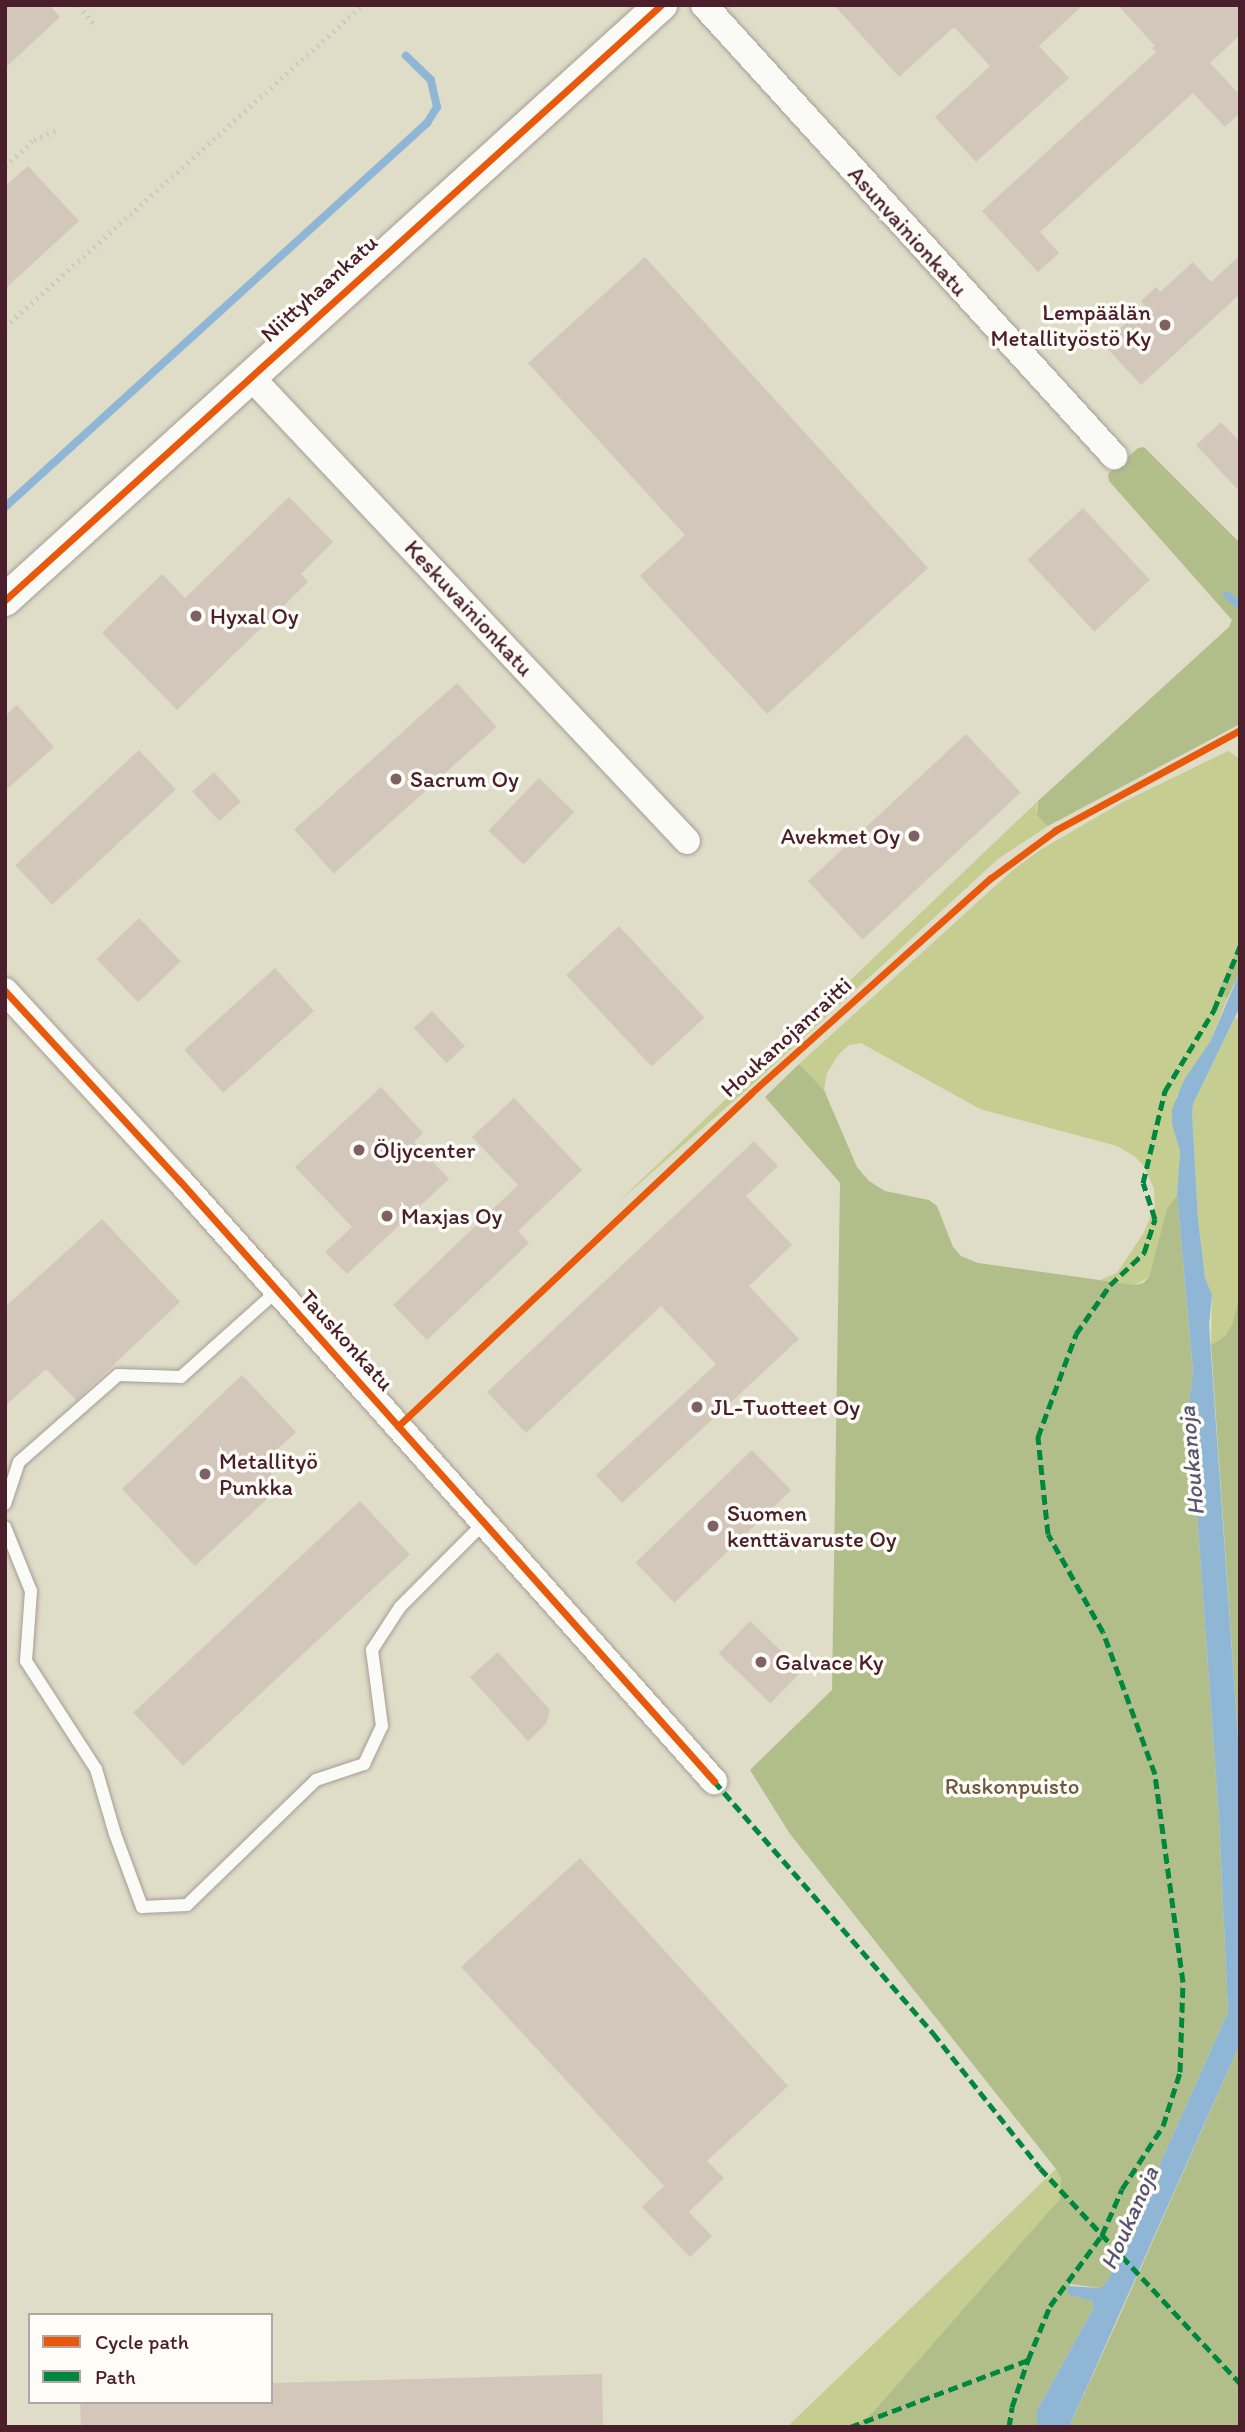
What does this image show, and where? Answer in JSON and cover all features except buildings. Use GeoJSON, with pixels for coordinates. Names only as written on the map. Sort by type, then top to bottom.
{"type":"FeatureCollection","features":[{"type":"Feature","properties":{"kind":"street","name":"Niittyhaankatu"},"geometry":{"type":"LineString","coordinates":[[5,600],[661,5]]}},
{"type":"Feature","properties":{"kind":"street","name":"Asunvainionkatu"},"geometry":{"type":"LineString","coordinates":[[704,5],[1114,456]]}},
{"type":"Feature","properties":{"kind":"street","name":"Keskuvainionkatu"},"geometry":{"type":"LineString","coordinates":[[250,376],[687,841]]}},
{"type":"Feature","properties":{"kind":"street","name":"Tauskonkatu"},"geometry":{"type":"LineString","coordinates":[[5,990],[714,1781]]}},
{"type":"Feature","properties":{"kind":"lane"},"geometry":{"type":"LineString","coordinates":[[5,1504],[19,1462],[118,1375],[181,1377],[277,1291]]}},
{"type":"Feature","properties":{"kind":"lane"},"geometry":{"type":"LineString","coordinates":[[5,1527],[31,1591],[26,1661],[96,1769],[115,1834],[142,1907],[187,1905],[316,1780],[364,1764],[382,1726],[372,1650],[400,1607],[484,1523]]}},
{"type":"Feature","properties":{"kind":"path"},"geometry":{"type":"LineString","coordinates":[[79,5],[94,24]]}},
{"type":"Feature","properties":{"kind":"path"},"geometry":{"type":"LineString","coordinates":[[5,327],[362,5]]}},
{"type":"Feature","properties":{"kind":"path"},"geometry":{"type":"LineString","coordinates":[[5,166],[34,140],[56,130]]}},
{"type":"Feature","properties":{"kind":"green space"},"geometry":{"type":"Polygon","coordinates":[[[1144,447],[1240,543],[1240,724],[1048,826],[1037,815],[1038,801],[1229,627],[1232,620],[1109,481],[1108,474],[1138,448],[1144,447]]]}},
{"type":"Feature","properties":{"kind":"green space"},"geometry":{"type":"Polygon","coordinates":[[[1228,751],[1240,759],[1240,943],[1219,990],[1227,999],[1210,1042],[1176,1097],[1172,1123],[1180,1151],[1177,1195],[1167,1208],[1149,1277],[1135,1285],[1100,1280],[1117,1273],[1143,1234],[1155,1207],[1154,1189],[1144,1166],[1134,1156],[1117,1146],[980,1109],[861,1043],[849,1045],[839,1054],[827,1073],[824,1090],[799,1064],[1013,870],[1040,850],[1121,803],[1228,751]]]}},
{"type":"Feature","properties":{"kind":"green space"},"geometry":{"type":"Polygon","coordinates":[[[1038,801],[1036,810],[1048,826],[998,859],[754,1083],[616,1204],[1038,801]]]}},
{"type":"Feature","properties":{"kind":"green space"},"geometry":{"type":"Polygon","coordinates":[[[1240,943],[1240,972],[1227,999],[1219,990],[1240,943]]]}},
{"type":"Feature","properties":{"kind":"green space"},"geometry":{"type":"Polygon","coordinates":[[[1235,1018],[1240,1019],[1240,1294],[1232,1324],[1225,1336],[1211,1345],[1212,1295],[1205,1278],[1198,1219],[1192,1113],[1193,1104],[1235,1018]]]}},
{"type":"Feature","properties":{"kind":"green space","name":"Ruskonpuisto"},"geometry":{"type":"Polygon","coordinates":[[[799,1064],[824,1090],[857,1167],[869,1181],[885,1191],[929,1200],[937,1206],[953,1247],[961,1256],[978,1263],[1135,1285],[1143,1283],[1149,1277],[1167,1208],[1177,1195],[1193,1372],[1189,1402],[1219,1820],[1228,2012],[1107,2282],[1100,2288],[1070,2284],[1068,2293],[1092,2301],[1094,2307],[1037,2410],[1037,2427],[855,2427],[873,2412],[1060,2199],[1061,2179],[1056,2169],[790,1834],[750,1770],[832,1690],[840,1183],[765,1097],[799,1064]]]}},
{"type":"Feature","properties":{"kind":"green space"},"geometry":{"type":"Polygon","coordinates":[[[1240,1294],[1240,1766],[1211,1345],[1225,1336],[1232,1324],[1240,1294]]]}},
{"type":"Feature","properties":{"kind":"green space"},"geometry":{"type":"Polygon","coordinates":[[[1240,2044],[1240,2427],[1069,2427],[1116,2324],[1240,2044]]]}},
{"type":"Feature","properties":{"kind":"green space"},"geometry":{"type":"Polygon","coordinates":[[[1056,2169],[1061,2179],[1060,2199],[873,2412],[855,2427],[787,2427],[1056,2169]]]}},
{"type":"Feature","properties":{"kind":"water"},"geometry":{"type":"Polygon","coordinates":[[[1240,972],[1240,1007],[1193,1104],[1192,1113],[1198,1219],[1205,1278],[1212,1295],[1209,1325],[1240,1766],[1240,2044],[1069,2427],[1037,2427],[1037,2410],[1094,2307],[1092,2301],[1068,2294],[1068,2286],[1100,2288],[1107,2282],[1228,2012],[1219,1820],[1189,1402],[1193,1372],[1177,1195],[1180,1151],[1172,1124],[1172,1109],[1184,1080],[1210,1042],[1240,972]]]}},
{"type":"Feature","properties":{"kind":"waterway"},"geometry":{"type":"LineString","coordinates":[[5,507],[427,123],[437,107],[431,80],[406,56]]}},
{"type":"Feature","properties":{"kind":"waterway"},"geometry":{"type":"LineString","coordinates":[[1227,595],[1240,606]]}},
{"type":"Feature","properties":{"kind":"marked path"},"geometry":{"type":"LineString","coordinates":[[1009,2427],[1012,2407],[1050,2306],[1102,2235],[1122,2189],[1163,2126],[1180,2072],[1183,1982],[1155,1774],[1103,1632],[1048,1534],[1038,1437],[1076,1334],[1110,1285],[1144,1253],[1155,1219],[1143,1183],[1165,1091],[1214,1010],[1240,946]]}},
{"type":"Feature","properties":{"kind":"marked path"},"geometry":{"type":"LineString","coordinates":[[714,1781],[933,2033],[1040,2168],[1240,2383]]}},
{"type":"Feature","properties":{"kind":"marked path"},"geometry":{"type":"LineString","coordinates":[[850,2427],[1028,2360]]}},
{"type":"Feature","properties":{"kind":"cycle path"},"geometry":{"type":"LineString","coordinates":[[5,600],[661,5]]}},
{"type":"Feature","properties":{"kind":"cycle path","name":"Houkanojanraitti"},"geometry":{"type":"LineString","coordinates":[[398,1426],[751,1093],[991,878],[1056,830],[1240,730]]}},
{"type":"Feature","properties":{"kind":"cycle path"},"geometry":{"type":"LineString","coordinates":[[5,991],[179,1180],[714,1781]]}},
{"type":"Feature","properties":{"kind":"place","name":"Lempäälän Metallityöstö Ky"},"geometry":{"type":"Point","coordinates":[1165,325]}},
{"type":"Feature","properties":{"kind":"place","name":"Hyxal Oy"},"geometry":{"type":"Point","coordinates":[196,616]}},
{"type":"Feature","properties":{"kind":"place","name":"Sacrum Oy"},"geometry":{"type":"Point","coordinates":[396,779]}},
{"type":"Feature","properties":{"kind":"place","name":"Avekmet Oy"},"geometry":{"type":"Point","coordinates":[914,836]}},
{"type":"Feature","properties":{"kind":"place","name":"Öljycenter"},"geometry":{"type":"Point","coordinates":[359,1150]}},
{"type":"Feature","properties":{"kind":"place","name":"Maxjas Oy"},"geometry":{"type":"Point","coordinates":[387,1216]}},
{"type":"Feature","properties":{"kind":"place","name":"JL-Tuotteet Oy"},"geometry":{"type":"Point","coordinates":[697,1407]}},
{"type":"Feature","properties":{"kind":"place","name":"Metallityö Punkka"},"geometry":{"type":"Point","coordinates":[205,1474]}},
{"type":"Feature","properties":{"kind":"place","name":"Suomen kenttävaruste Oy"},"geometry":{"type":"Point","coordinates":[713,1526]}},
{"type":"Feature","properties":{"kind":"place","name":"Galvace Ky"},"geometry":{"type":"Point","coordinates":[761,1662]}},
{"type":"Feature","properties":{"kind":"water label","name":"Houkanoja"},"geometry":{"type":"Point","coordinates":[1191,1461]}},
{"type":"Feature","properties":{"kind":"water label","name":"Houkanoja"},"geometry":{"type":"Point","coordinates":[1129,2218]}}]}
